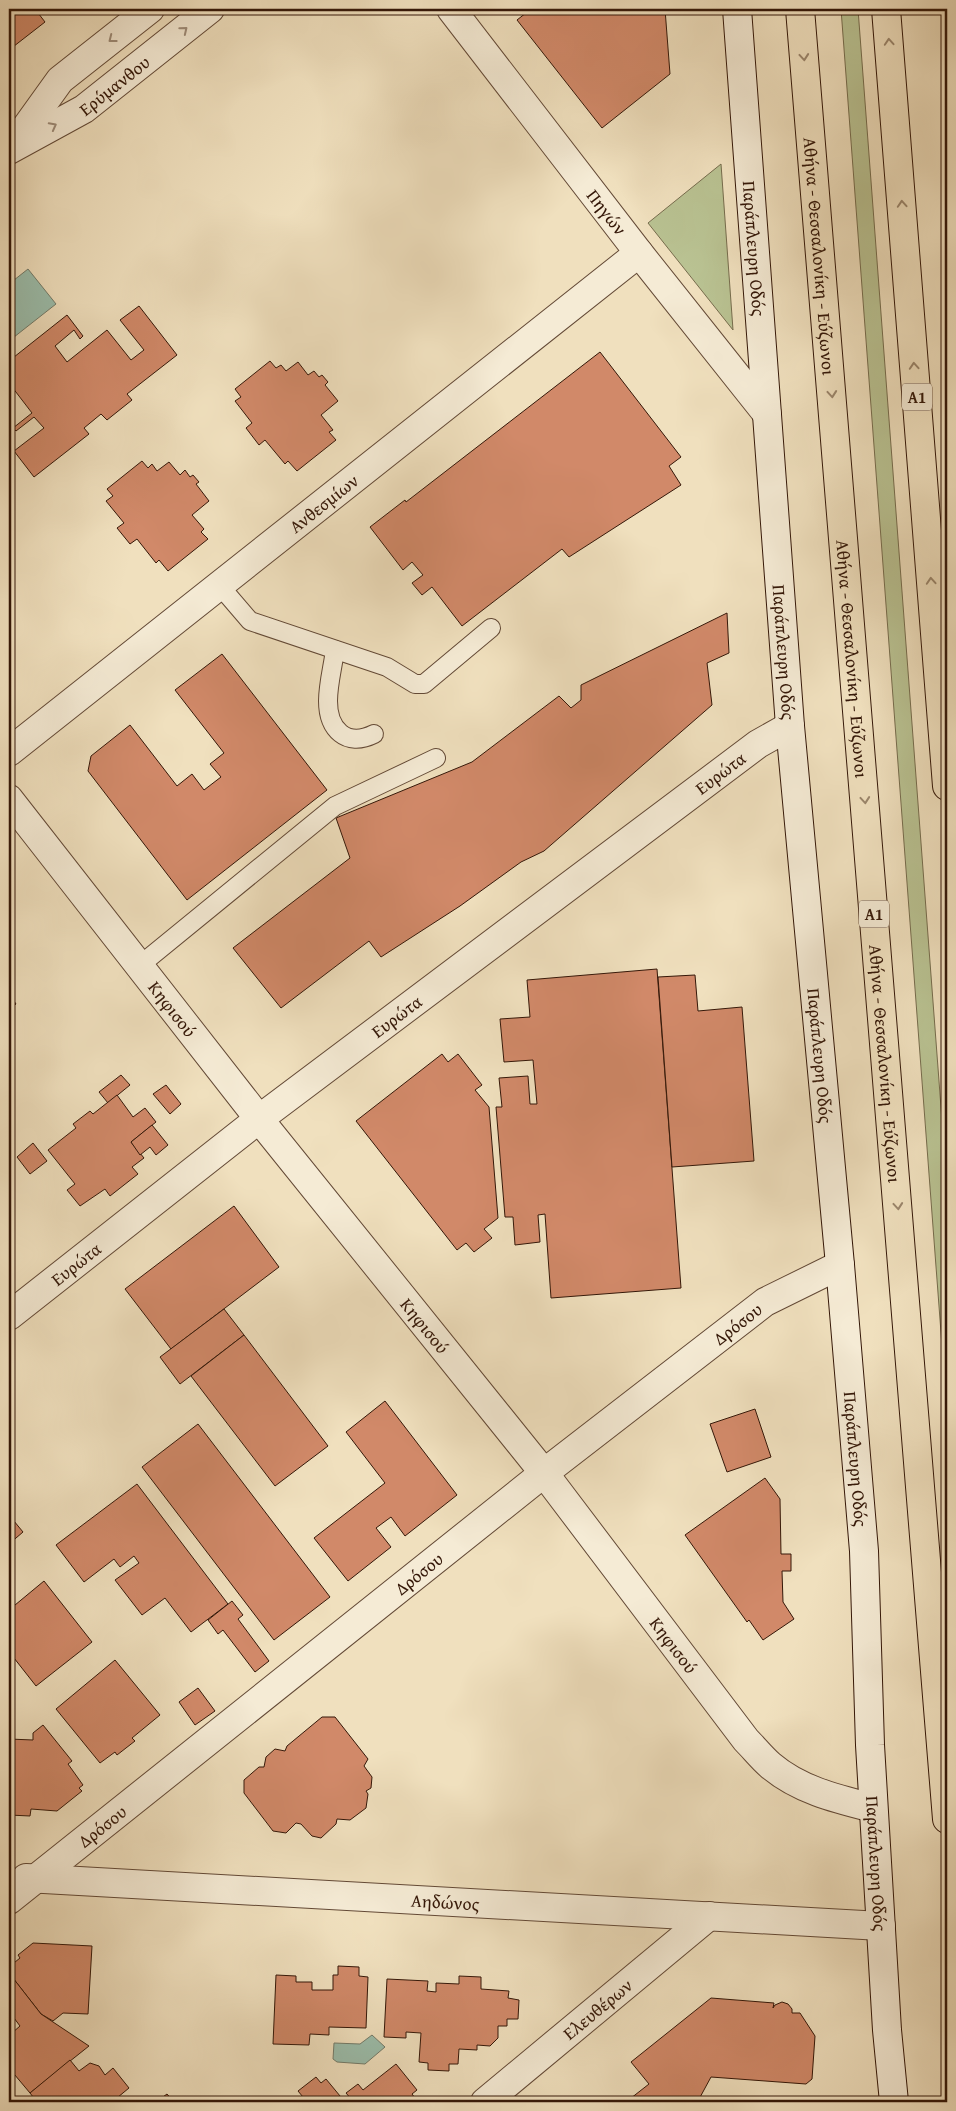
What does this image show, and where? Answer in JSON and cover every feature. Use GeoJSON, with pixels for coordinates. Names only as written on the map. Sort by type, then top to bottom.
{"type":"FeatureCollection","features":[{"type":"Feature","properties":{"kind":"highway","name":"Αθήνα - Θεσσαλονίκη - Εύζωνοι"},"geometry":{"type":"LineString","coordinates":[[800,9],[947,1819]]}},
{"type":"Feature","properties":{"kind":"highway","name":"Α1"},"geometry":{"type":"LineString","coordinates":[[886,9],[947,786]]}},
{"type":"Feature","properties":{"kind":"street","name":"Ερύμανθου"},"geometry":{"type":"LineString","coordinates":[[9,149],[60,80],[150,9]]}},
{"type":"Feature","properties":{"kind":"street","name":"Ερύμανθου"},"geometry":{"type":"LineString","coordinates":[[9,149],[84,109],[210,9]]}},
{"type":"Feature","properties":{"kind":"street","name":"Πηγών"},"geometry":{"type":"LineString","coordinates":[[451,9],[639,253],[767,414]]}},
{"type":"Feature","properties":{"kind":"street","name":"Παράπλευρη Οδός"},"geometry":{"type":"LineString","coordinates":[[737,9],[790,726],[840,1265],[864,1551],[873,1808],[887,2030],[894,2102]]}},
{"type":"Feature","properties":{"kind":"street","name":"Ανθεσμίων"},"geometry":{"type":"LineString","coordinates":[[9,752],[639,253]]}},
{"type":"Feature","properties":{"kind":"street","name":"Ευρώτα"},"geometry":{"type":"LineString","coordinates":[[9,1316],[259,1120],[758,744],[790,726]]}},
{"type":"Feature","properties":{"kind":"street","name":"Κηφισού"},"geometry":{"type":"LineString","coordinates":[[9,799],[259,1120],[544,1473],[746,1740],[771,1766],[803,1786],[833,1798],[873,1808]]}},
{"type":"Feature","properties":{"kind":"street","name":"Δρόσου"},"geometry":{"type":"LineString","coordinates":[[9,1900],[22,1878],[766,1302],[840,1265]]}},
{"type":"Feature","properties":{"kind":"street","name":"Αηδώνος"},"geometry":{"type":"LineString","coordinates":[[22,1878],[881,1926]]}},
{"type":"Feature","properties":{"kind":"street","name":"Ελευθέρων"},"geometry":{"type":"LineString","coordinates":[[485,2102],[710,1916]]}},
{"type":"Feature","properties":{"kind":"lane"},"geometry":{"type":"LineString","coordinates":[[220,586],[250,621],[387,667],[415,684],[424,684],[491,628]]}},
{"type":"Feature","properties":{"kind":"lane"},"geometry":{"type":"LineString","coordinates":[[335,650],[328,702],[333,724],[342,735],[352,739],[362,740],[374,734]]}},
{"type":"Feature","properties":{"kind":"lane"},"geometry":{"type":"LineString","coordinates":[[138,966],[335,806],[436,758]]}},
{"type":"Feature","properties":{"kind":"shaded area"},"geometry":{"type":"Polygon","coordinates":[[[841,9],[858,9],[947,1187],[947,1412],[841,9]]]}},
{"type":"Feature","properties":{"kind":"shaded area"},"geometry":{"type":"Polygon","coordinates":[[[721,164],[733,330],[648,223],[721,164]]]}},
{"type":"Feature","properties":{"kind":"shaded area"},"geometry":{"type":"Polygon","coordinates":[[[28,269],[56,304],[9,341],[9,284],[28,269]]]}},
{"type":"Feature","properties":{"kind":"shaded area"},"geometry":{"type":"Polygon","coordinates":[[[372,2035],[385,2047],[365,2064],[337,2062],[333,2059],[334,2043],[360,2044],[372,2035]]]}},
{"type":"Feature","properties":{"kind":"building"},"geometry":{"type":"Polygon","coordinates":[[[9,9],[35,9],[45,22],[9,50],[9,9]]]}},
{"type":"Feature","properties":{"kind":"building"},"geometry":{"type":"Polygon","coordinates":[[[531,9],[665,9],[670,74],[602,128],[517,20],[531,9]]]}},
{"type":"Feature","properties":{"kind":"building"},"geometry":{"type":"Polygon","coordinates":[[[139,306],[177,355],[127,394],[132,400],[107,420],[101,414],[84,428],[89,434],[34,477],[14,451],[44,428],[34,417],[16,431],[13,428],[32,413],[9,383],[9,361],[67,315],[83,336],[80,339],[74,330],[55,346],[67,362],[107,330],[131,360],[144,350],[120,320],[139,306]]]}},
{"type":"Feature","properties":{"kind":"building"},"geometry":{"type":"Polygon","coordinates":[[[600,352],[681,457],[669,466],[681,485],[569,557],[562,549],[462,626],[432,587],[422,595],[412,583],[423,575],[412,562],[403,570],[370,527],[405,500],[406,502],[600,352]]]}},
{"type":"Feature","properties":{"kind":"building"},"geometry":{"type":"Polygon","coordinates":[[[270,361],[276,368],[281,365],[286,371],[298,362],[308,375],[314,371],[319,377],[322,375],[328,382],[325,385],[338,401],[321,415],[333,430],[329,432],[336,440],[297,471],[288,461],[285,464],[265,440],[259,445],[246,428],[252,423],[235,401],[241,397],[235,389],[270,361]]]}},
{"type":"Feature","properties":{"kind":"building"},"geometry":{"type":"Polygon","coordinates":[[[142,461],[148,468],[152,464],[157,471],[169,462],[180,475],[185,470],[190,477],[193,475],[199,482],[196,484],[209,501],[192,515],[204,529],[201,532],[208,539],[168,571],[159,560],[156,563],[137,539],[130,544],[117,528],[124,523],[106,501],[113,496],[107,489],[142,461]]]}},
{"type":"Feature","properties":{"kind":"building"},"geometry":{"type":"Polygon","coordinates":[[[727,613],[729,653],[707,663],[712,705],[544,851],[521,862],[460,906],[381,957],[369,941],[281,1008],[233,948],[350,858],[336,818],[472,762],[559,696],[571,708],[581,700],[581,685],[727,613]]]}},
{"type":"Feature","properties":{"kind":"building"},"geometry":{"type":"Polygon","coordinates":[[[222,654],[327,790],[187,900],[88,771],[91,756],[130,725],[177,786],[192,774],[204,790],[221,777],[210,764],[224,753],[175,690],[222,654]]]}},
{"type":"Feature","properties":{"kind":"building"},"geometry":{"type":"Polygon","coordinates":[[[657,969],[681,1288],[551,1298],[545,1214],[538,1215],[540,1242],[515,1245],[513,1217],[505,1217],[496,1107],[502,1107],[499,1078],[528,1076],[530,1104],[537,1104],[533,1060],[504,1062],[500,1019],[530,1017],[527,980],[657,969]]]}},
{"type":"Feature","properties":{"kind":"building"},"geometry":{"type":"Polygon","coordinates":[[[695,975],[698,1011],[742,1007],[754,1161],[672,1167],[658,977],[695,975]]]}},
{"type":"Feature","properties":{"kind":"building"},"geometry":{"type":"Polygon","coordinates":[[[9,994],[16,1004],[9,1009],[9,994]]]}},
{"type":"Feature","properties":{"kind":"building"},"geometry":{"type":"Polygon","coordinates":[[[442,1054],[448,1062],[458,1054],[482,1085],[475,1090],[489,1107],[498,1218],[484,1229],[492,1238],[474,1252],[466,1243],[457,1250],[356,1121],[442,1054]]]}},
{"type":"Feature","properties":{"kind":"building"},"geometry":{"type":"Polygon","coordinates":[[[121,1075],[130,1085],[108,1103],[99,1092],[121,1075]]]}},
{"type":"Feature","properties":{"kind":"building"},"geometry":{"type":"Polygon","coordinates":[[[166,1085],[181,1104],[170,1114],[153,1094],[166,1085]]]}},
{"type":"Feature","properties":{"kind":"building"},"geometry":{"type":"Polygon","coordinates":[[[117,1095],[133,1117],[145,1108],[156,1122],[131,1142],[144,1158],[132,1167],[138,1174],[110,1196],[105,1189],[80,1206],[67,1190],[75,1184],[48,1150],[76,1128],[73,1124],[90,1111],[93,1114],[117,1095]]]}},
{"type":"Feature","properties":{"kind":"building"},"geometry":{"type":"Polygon","coordinates":[[[152,1125],[168,1145],[156,1155],[150,1147],[140,1155],[131,1142],[152,1125]]]}},
{"type":"Feature","properties":{"kind":"building"},"geometry":{"type":"Polygon","coordinates":[[[33,1143],[47,1161],[30,1174],[17,1157],[33,1143]]]}},
{"type":"Feature","properties":{"kind":"building"},"geometry":{"type":"Polygon","coordinates":[[[234,1206],[279,1267],[171,1349],[125,1289],[234,1206]]]}},
{"type":"Feature","properties":{"kind":"building"},"geometry":{"type":"Polygon","coordinates":[[[224,1309],[244,1335],[180,1384],[160,1357],[224,1309]]]}},
{"type":"Feature","properties":{"kind":"building"},"geometry":{"type":"Polygon","coordinates":[[[244,1335],[328,1446],[275,1486],[191,1376],[244,1335]]]}},
{"type":"Feature","properties":{"kind":"building"},"geometry":{"type":"Polygon","coordinates":[[[385,1401],[457,1495],[405,1536],[391,1517],[376,1528],[391,1547],[348,1581],[314,1538],[385,1483],[346,1432],[385,1401]]]}},
{"type":"Feature","properties":{"kind":"building"},"geometry":{"type":"Polygon","coordinates":[[[755,1409],[771,1457],[727,1472],[710,1424],[755,1409]]]}},
{"type":"Feature","properties":{"kind":"building"},"geometry":{"type":"Polygon","coordinates":[[[198,1424],[330,1597],[274,1640],[142,1467],[198,1424]]]}},
{"type":"Feature","properties":{"kind":"building"},"geometry":{"type":"Polygon","coordinates":[[[765,1478],[780,1499],[781,1554],[791,1554],[791,1571],[782,1571],[783,1602],[794,1619],[763,1640],[749,1620],[747,1622],[685,1535],[765,1478]]]}},
{"type":"Feature","properties":{"kind":"building"},"geometry":{"type":"Polygon","coordinates":[[[137,1484],[228,1604],[191,1632],[165,1598],[142,1615],[115,1580],[139,1563],[134,1556],[120,1567],[114,1559],[84,1582],[56,1545],[137,1484]]]}},
{"type":"Feature","properties":{"kind":"building"},"geometry":{"type":"Polygon","coordinates":[[[9,1515],[23,1532],[9,1544],[9,1515]]]}},
{"type":"Feature","properties":{"kind":"building"},"geometry":{"type":"Polygon","coordinates":[[[44,1581],[92,1642],[36,1686],[14,1658],[10,1661],[9,1659],[9,1610],[44,1581]]]}},
{"type":"Feature","properties":{"kind":"building"},"geometry":{"type":"Polygon","coordinates":[[[232,1601],[243,1615],[238,1619],[269,1661],[255,1672],[223,1630],[218,1634],[208,1620],[232,1601]]]}},
{"type":"Feature","properties":{"kind":"building"},"geometry":{"type":"Polygon","coordinates":[[[115,1660],[160,1715],[132,1738],[135,1741],[117,1755],[115,1752],[100,1763],[56,1709],[115,1660]]]}},
{"type":"Feature","properties":{"kind":"building"},"geometry":{"type":"Polygon","coordinates":[[[198,1688],[215,1711],[195,1725],[179,1702],[198,1688]]]}},
{"type":"Feature","properties":{"kind":"building"},"geometry":{"type":"Polygon","coordinates":[[[322,1717],[335,1717],[368,1759],[364,1766],[372,1777],[371,1788],[366,1791],[368,1794],[366,1808],[350,1820],[337,1819],[336,1824],[321,1838],[312,1836],[301,1824],[296,1823],[286,1833],[273,1831],[244,1793],[244,1780],[259,1767],[264,1767],[266,1757],[275,1749],[285,1751],[287,1746],[322,1717]]]}},
{"type":"Feature","properties":{"kind":"building"},"geometry":{"type":"Polygon","coordinates":[[[43,1725],[72,1761],[68,1764],[83,1785],[79,1788],[82,1791],[57,1811],[31,1809],[30,1816],[9,1815],[9,1739],[33,1740],[33,1733],[43,1725]]]}},
{"type":"Feature","properties":{"kind":"building"},"geometry":{"type":"Polygon","coordinates":[[[33,1943],[92,1946],[88,2014],[63,2013],[53,2021],[41,2014],[9,1973],[9,1967],[20,1958],[18,1955],[33,1943]]]}},
{"type":"Feature","properties":{"kind":"building"},"geometry":{"type":"Polygon","coordinates":[[[338,1966],[359,1967],[359,1976],[368,1977],[366,2028],[329,2027],[329,2035],[310,2034],[309,2045],[273,2044],[276,1975],[296,1976],[296,1982],[312,1982],[312,1990],[333,1990],[333,1975],[338,1975],[338,1966]]]}},
{"type":"Feature","properties":{"kind":"building"},"geometry":{"type":"Polygon","coordinates":[[[459,1976],[481,1977],[481,1989],[509,1991],[508,1998],[519,2000],[518,2019],[507,2019],[507,2026],[498,2026],[498,2038],[490,2046],[477,2045],[477,2050],[459,2049],[458,2064],[449,2064],[449,2071],[428,2070],[428,2063],[419,2062],[421,2033],[406,2032],[406,2038],[384,2037],[387,1979],[428,1981],[427,1991],[436,1992],[436,1983],[459,1984],[459,1976]]]}},
{"type":"Feature","properties":{"kind":"building"},"geometry":{"type":"Polygon","coordinates":[[[13,1978],[41,2014],[89,2046],[30,2093],[9,2068],[9,2040],[14,2036],[12,2033],[20,2026],[14,2018],[9,2023],[9,1982],[13,1978]]]}},
{"type":"Feature","properties":{"kind":"building"},"geometry":{"type":"Polygon","coordinates":[[[711,1998],[774,2003],[773,2008],[782,2002],[788,2004],[792,2009],[792,2013],[800,2013],[815,2036],[812,2079],[806,2084],[711,2077],[698,2101],[686,2098],[683,2100],[685,2102],[626,2102],[649,2084],[631,2062],[711,1998]]]}},
{"type":"Feature","properties":{"kind":"building"},"geometry":{"type":"Polygon","coordinates":[[[70,2060],[79,2071],[90,2063],[99,2066],[105,2075],[113,2068],[129,2088],[112,2102],[37,2102],[30,2093],[70,2060]]]}},
{"type":"Feature","properties":{"kind":"building"},"geometry":{"type":"Polygon","coordinates":[[[396,2064],[417,2090],[412,2094],[418,2102],[349,2102],[352,2100],[346,2093],[358,2084],[363,2090],[396,2064]]]}},
{"type":"Feature","properties":{"kind":"building"},"geometry":{"type":"Polygon","coordinates":[[[316,2077],[321,2083],[326,2079],[345,2102],[298,2102],[303,2097],[298,2091],[316,2077]]]}},
{"type":"Feature","properties":{"kind":"building"},"geometry":{"type":"Polygon","coordinates":[[[167,2094],[174,2102],[156,2102],[167,2094]]]}},
{"type":"Feature","properties":{"kind":"building"},"geometry":{"type":"Polygon","coordinates":[[[727,2097],[760,2099],[759,2102],[724,2102],[727,2097]]]}}]}
